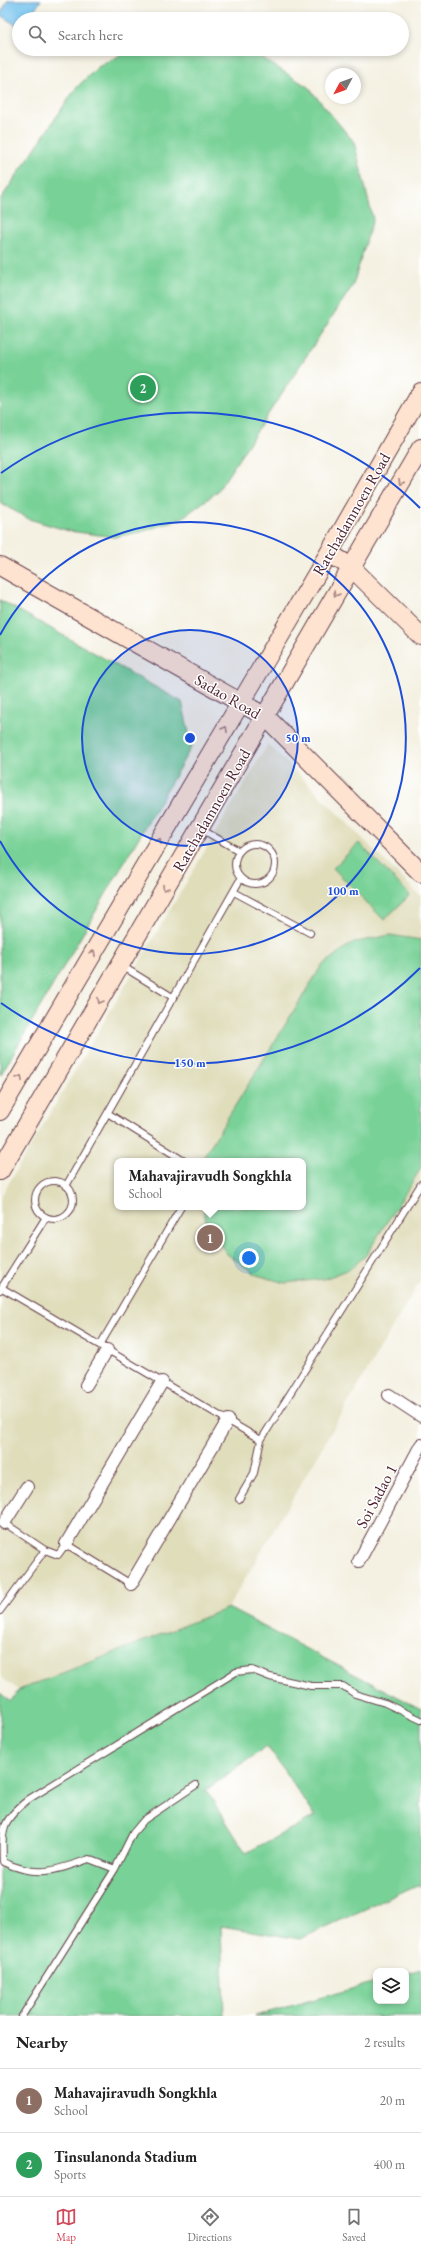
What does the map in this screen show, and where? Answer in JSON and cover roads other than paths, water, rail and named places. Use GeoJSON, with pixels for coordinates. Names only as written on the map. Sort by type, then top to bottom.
{"type":"FeatureCollection","features":[{"type":"Feature","properties":{"kind":"street","name":"Ratchadamnoen Road"},"geometry":{"type":"LineString","coordinates":[[0,1111],[329,553],[421,392]]}},
{"type":"Feature","properties":{"kind":"street","name":"Ratchadamnoen Road"},"geometry":{"type":"LineString","coordinates":[[0,1171],[266,717],[351,567],[421,448]]}},
{"type":"Feature","properties":{"kind":"street"},"geometry":{"type":"LineString","coordinates":[[329,553],[351,567],[421,636]]}},
{"type":"Feature","properties":{"kind":"street","name":"Sadao Road"},"geometry":{"type":"LineString","coordinates":[[0,566],[266,717],[421,873]]}},
{"type":"Feature","properties":{"kind":"street"},"geometry":{"type":"LineString","coordinates":[[86,1385],[103,1348]]}},
{"type":"Feature","properties":{"kind":"street"},"geometry":{"type":"LineString","coordinates":[[66,1544],[162,1382]]}},
{"type":"Feature","properties":{"kind":"street"},"geometry":{"type":"LineString","coordinates":[[389,1395],[421,1416]]}},
{"type":"Feature","properties":{"kind":"street"},"geometry":{"type":"LineString","coordinates":[[131,1584],[228,1420]]}},
{"type":"Feature","properties":{"kind":"street","name":"Soi Sadao 1"},"geometry":{"type":"LineString","coordinates":[[359,1561],[421,1446]]}},
{"type":"Feature","properties":{"kind":"street"},"geometry":{"type":"LineString","coordinates":[[2,1521],[27,1487]]}},
{"type":"Feature","properties":{"kind":"lane"},"geometry":{"type":"LineString","coordinates":[[200,828],[239,851]]}},
{"type":"Feature","properties":{"kind":"lane"},"geometry":{"type":"LineString","coordinates":[[252,844],[259,844],[268,848],[275,860],[273,874],[260,884],[247,882],[241,878],[235,864],[239,851],[252,844]]}},
{"type":"Feature","properties":{"kind":"lane"},"geometry":{"type":"LineString","coordinates":[[66,1186],[109,1114],[241,878]]}},
{"type":"Feature","properties":{"kind":"lane"},"geometry":{"type":"LineString","coordinates":[[234,892],[310,933]]}},
{"type":"Feature","properties":{"kind":"lane"},"geometry":{"type":"LineString","coordinates":[[121,965],[174,998]]}},
{"type":"Feature","properties":{"kind":"lane"},"geometry":{"type":"LineString","coordinates":[[109,1114],[179,1158]]}},
{"type":"Feature","properties":{"kind":"lane"},"geometry":{"type":"LineString","coordinates":[[51,1182],[57,1182],[66,1186],[73,1197],[70,1210],[59,1219],[46,1217],[37,1208],[35,1201],[39,1188],[51,1182]]}},
{"type":"Feature","properties":{"kind":"lane"},"geometry":{"type":"LineString","coordinates":[[239,1498],[254,1473],[261,1440],[421,1184]]}},
{"type":"Feature","properties":{"kind":"lane"},"geometry":{"type":"LineString","coordinates":[[103,1348],[179,1210]]}},
{"type":"Feature","properties":{"kind":"lane"},"geometry":{"type":"LineString","coordinates":[[46,1217],[1,1289],[261,1440]]}},
{"type":"Feature","properties":{"kind":"lane"},"geometry":{"type":"LineString","coordinates":[[2,1521],[45,1550],[58,1555],[66,1544],[131,1584]]}},
{"type":"Feature","properties":{"kind":"lane"},"geometry":{"type":"LineString","coordinates":[[0,1611],[45,1550]]}},
{"type":"Feature","properties":{"kind":"lane"},"geometry":{"type":"LineString","coordinates":[[114,1869],[89,1859],[52,1872],[21,1870],[4,1862],[3,1829],[12,1812],[29,1799],[236,1672],[252,1670],[270,1677],[311,1686],[343,1686],[355,1694],[385,1703],[421,1720]]}},
{"type":"Feature","properties":{"kind":"lane"},"geometry":{"type":"LineString","coordinates":[[22,2016],[114,1869],[132,1833],[144,1820],[196,1785]]}},
{"type":"Feature","properties":{"kind":"water"},"geometry":{"type":"Polygon","coordinates":[[[8,0],[41,0],[33,12],[12,12],[12,23],[0,15],[8,0]]]}},
{"type":"Feature","properties":{"kind":"place","name":"Tinsulanonda Stadium"},"geometry":{"type":"Point","coordinates":[143,388]}},
{"type":"Feature","properties":{"kind":"place","name":"Mahavajiravudh Songkhla"},"geometry":{"type":"Point","coordinates":[210,1238]}}]}
